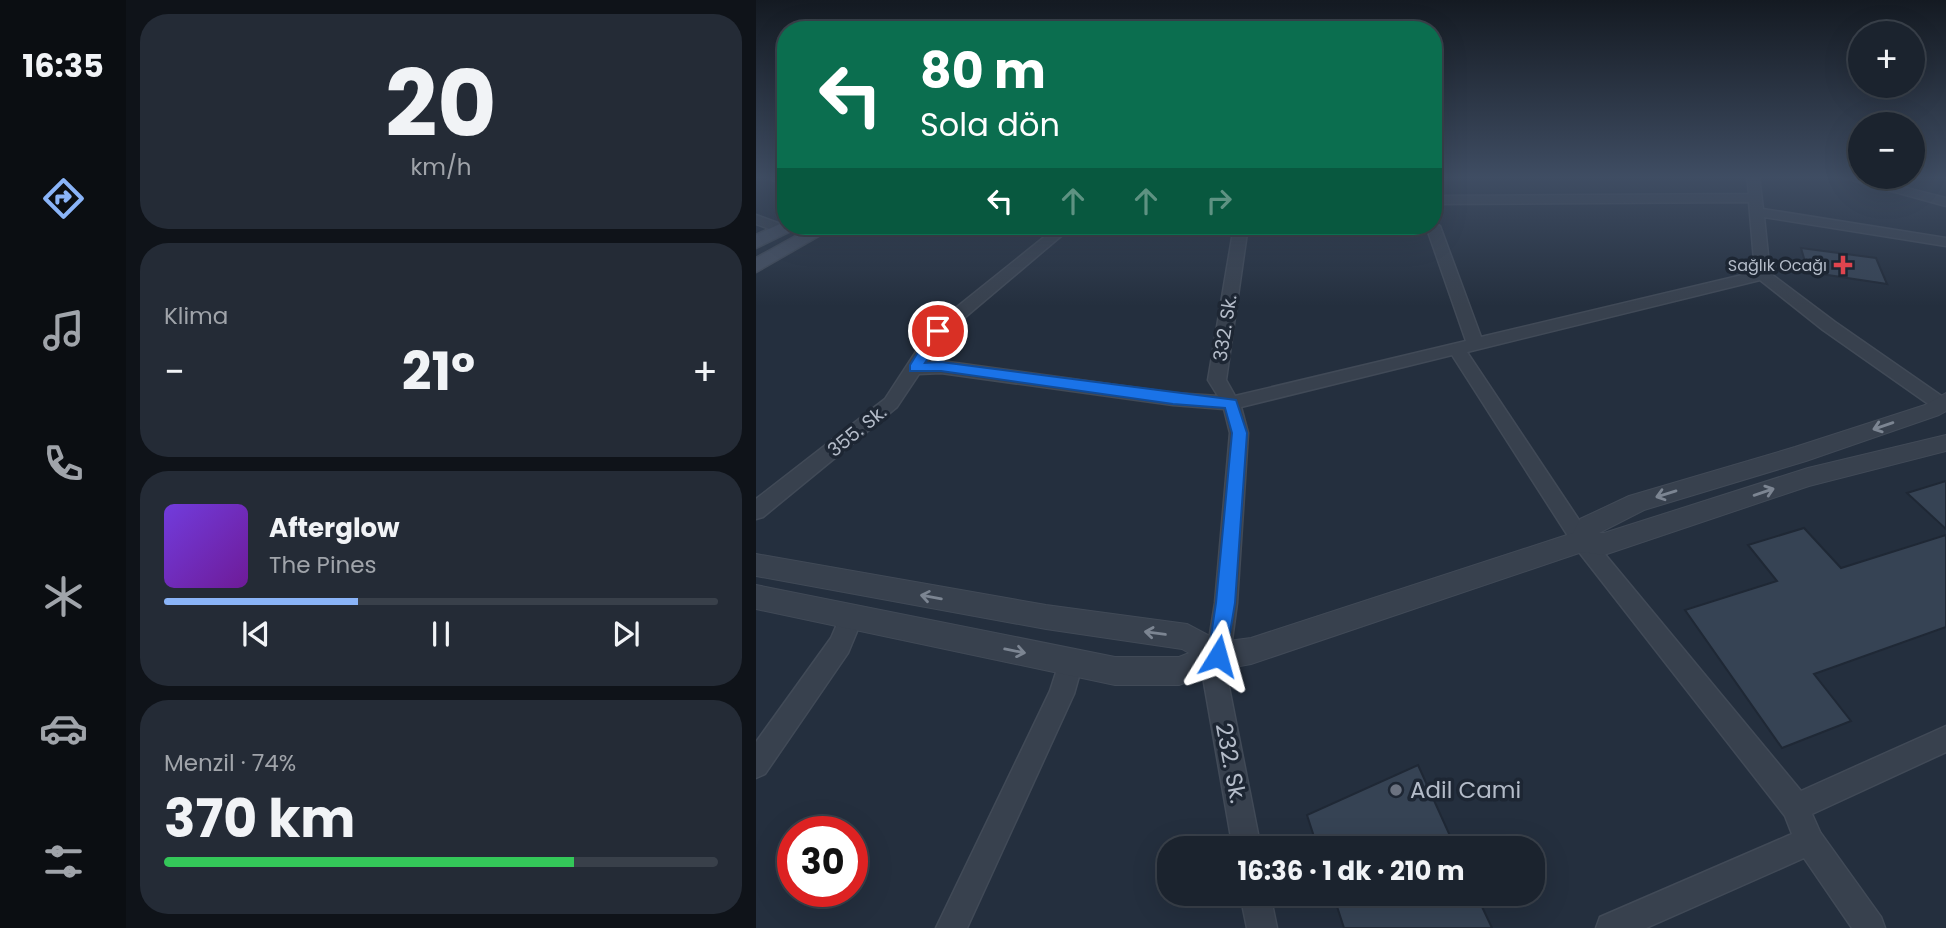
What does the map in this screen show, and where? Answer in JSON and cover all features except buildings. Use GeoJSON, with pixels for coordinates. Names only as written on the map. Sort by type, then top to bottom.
{"type":"FeatureCollection","features":[{"type":"Feature","properties":{"kind":"main road"},"geometry":{"type":"LineString","coordinates":[[756,242],[777,231]]}},
{"type":"Feature","properties":{"kind":"main road"},"geometry":{"type":"LineString","coordinates":[[756,267],[811,235]]}},
{"type":"Feature","properties":{"kind":"street"},"geometry":{"type":"LineString","coordinates":[[757,219],[777,225]]}},
{"type":"Feature","properties":{"kind":"street"},"geometry":{"type":"LineString","coordinates":[[1582,541],[1589,526],[1637,503],[1798,455],[1932,410],[1943,402],[1829,326],[1763,275],[1757,219]]}},
{"type":"Feature","properties":{"kind":"street"},"geometry":{"type":"LineString","coordinates":[[1829,219],[1946,242]]}},
{"type":"Feature","properties":{"kind":"street","name":"355. Sk."},"geometry":{"type":"LineString","coordinates":[[756,511],[891,403],[938,331],[1055,235]]}},
{"type":"Feature","properties":{"kind":"street","name":"332. Sk."},"geometry":{"type":"LineString","coordinates":[[1216,666],[1226,603],[1239,433],[1231,403],[1217,380],[1240,235]]}},
{"type":"Feature","properties":{"kind":"street"},"geometry":{"type":"LineString","coordinates":[[1435,235],[1466,348],[1582,541],[1796,807],[1809,841],[1870,928]]}},
{"type":"Feature","properties":{"kind":"street"},"geometry":{"type":"LineString","coordinates":[[915,368],[941,367],[1173,399],[1231,403],[1763,275]]}},
{"type":"Feature","properties":{"kind":"street"},"geometry":{"type":"LineString","coordinates":[[756,597],[1115,671],[1179,671],[1216,666],[1251,651],[1582,541],[1604,544],[1808,477],[1946,443]]}},
{"type":"Feature","properties":{"kind":"street"},"geometry":{"type":"LineString","coordinates":[[756,565],[1045,617],[1187,637],[1216,666]]}},
{"type":"Feature","properties":{"kind":"street"},"geometry":{"type":"LineString","coordinates":[[756,765],[840,645],[851,617]]}},
{"type":"Feature","properties":{"kind":"street"},"geometry":{"type":"LineString","coordinates":[[951,928],[1062,694],[1071,662]]}},
{"type":"Feature","properties":{"kind":"street","name":"232. Sk."},"geometry":{"type":"LineString","coordinates":[[1216,666],[1245,836]]}},
{"type":"Feature","properties":{"kind":"street"},"geometry":{"type":"LineString","coordinates":[[1796,807],[1946,739]]}},
{"type":"Feature","properties":{"kind":"street"},"geometry":{"type":"LineString","coordinates":[[1611,928],[1809,841]]}},
{"type":"Feature","properties":{"kind":"street"},"geometry":{"type":"LineString","coordinates":[[1257,906],[1262,928]]}},
{"type":"Feature","properties":{"kind":"place","name":"Sağlık Ocağı"},"geometry":{"type":"Point","coordinates":[1843,265]}},
{"type":"Feature","properties":{"kind":"place","name":"Adil Cami"},"geometry":{"type":"Point","coordinates":[1396,790]}},
{"type":"Feature","properties":{"kind":"route"},"geometry":{"type":"LineString","coordinates":[[938,331],[915,368],[941,367],[1173,399],[1231,403],[1239,433],[1226,603],[1218,656]]}}]}
